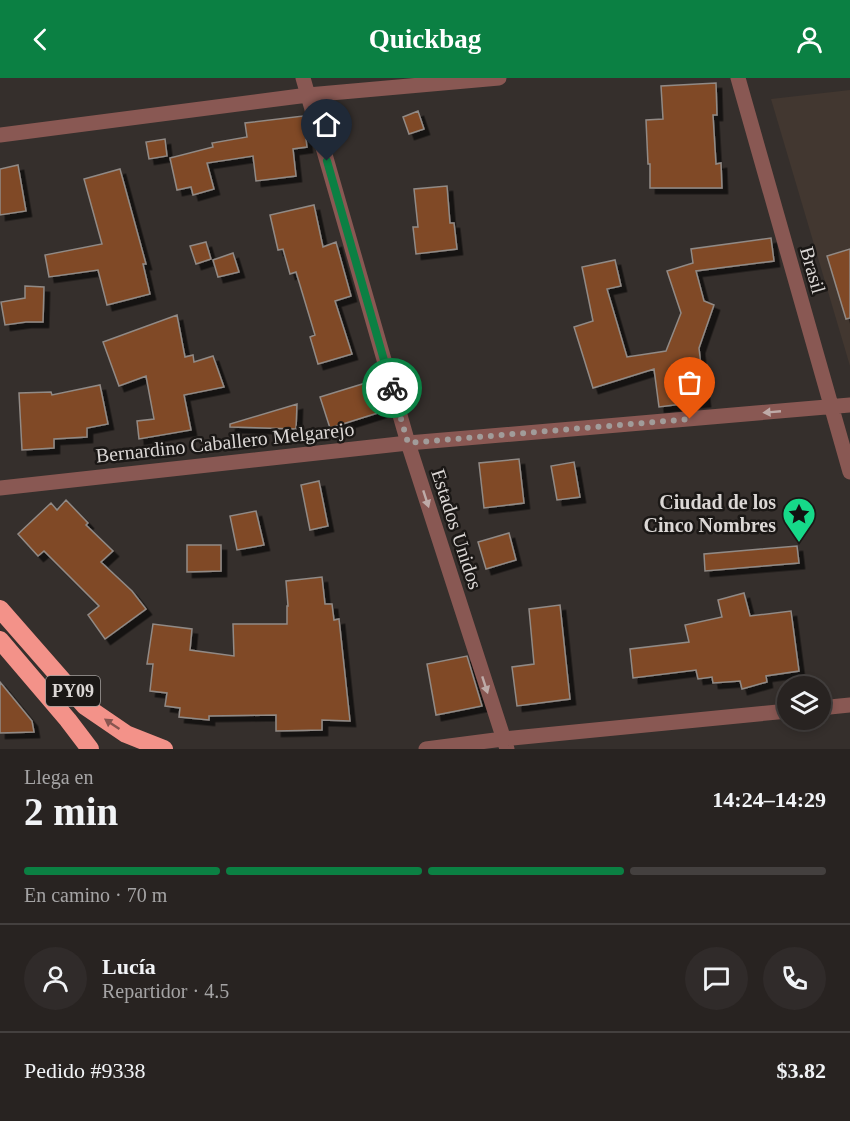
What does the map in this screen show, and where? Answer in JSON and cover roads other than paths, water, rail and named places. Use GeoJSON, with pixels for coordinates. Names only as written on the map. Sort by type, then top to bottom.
{"type":"FeatureCollection","features":[{"type":"Feature","properties":{"kind":"highway","name":"PY09"},"geometry":{"type":"LineString","coordinates":[[0,609],[85,706],[126,734],[165,749]]}},
{"type":"Feature","properties":{"kind":"highway","name":"PY09"},"geometry":{"type":"LineString","coordinates":[[0,640],[90,749]]}},
{"type":"Feature","properties":{"kind":"street","name":"Estados Unidos"},"geometry":{"type":"LineString","coordinates":[[303,78],[408,443],[505,744]]}},
{"type":"Feature","properties":{"kind":"street"},"geometry":{"type":"LineString","coordinates":[[0,135],[308,95],[499,78]]}},
{"type":"Feature","properties":{"kind":"street","name":"Brasil"},"geometry":{"type":"LineString","coordinates":[[738,78],[850,472]]}},
{"type":"Feature","properties":{"kind":"street","name":"Bernardino Caballero Melgarejo"},"geometry":{"type":"LineString","coordinates":[[0,488],[408,443],[850,405]]}},
{"type":"Feature","properties":{"kind":"street"},"geometry":{"type":"LineString","coordinates":[[831,707],[850,705]]}},
{"type":"Feature","properties":{"kind":"street"},"geometry":{"type":"LineString","coordinates":[[426,749],[505,744],[777,712]]}},
{"type":"Feature","properties":{"kind":"place","name":"Ciudad de los Cinco Nombres"},"geometry":{"type":"Point","coordinates":[799,543]}}]}
